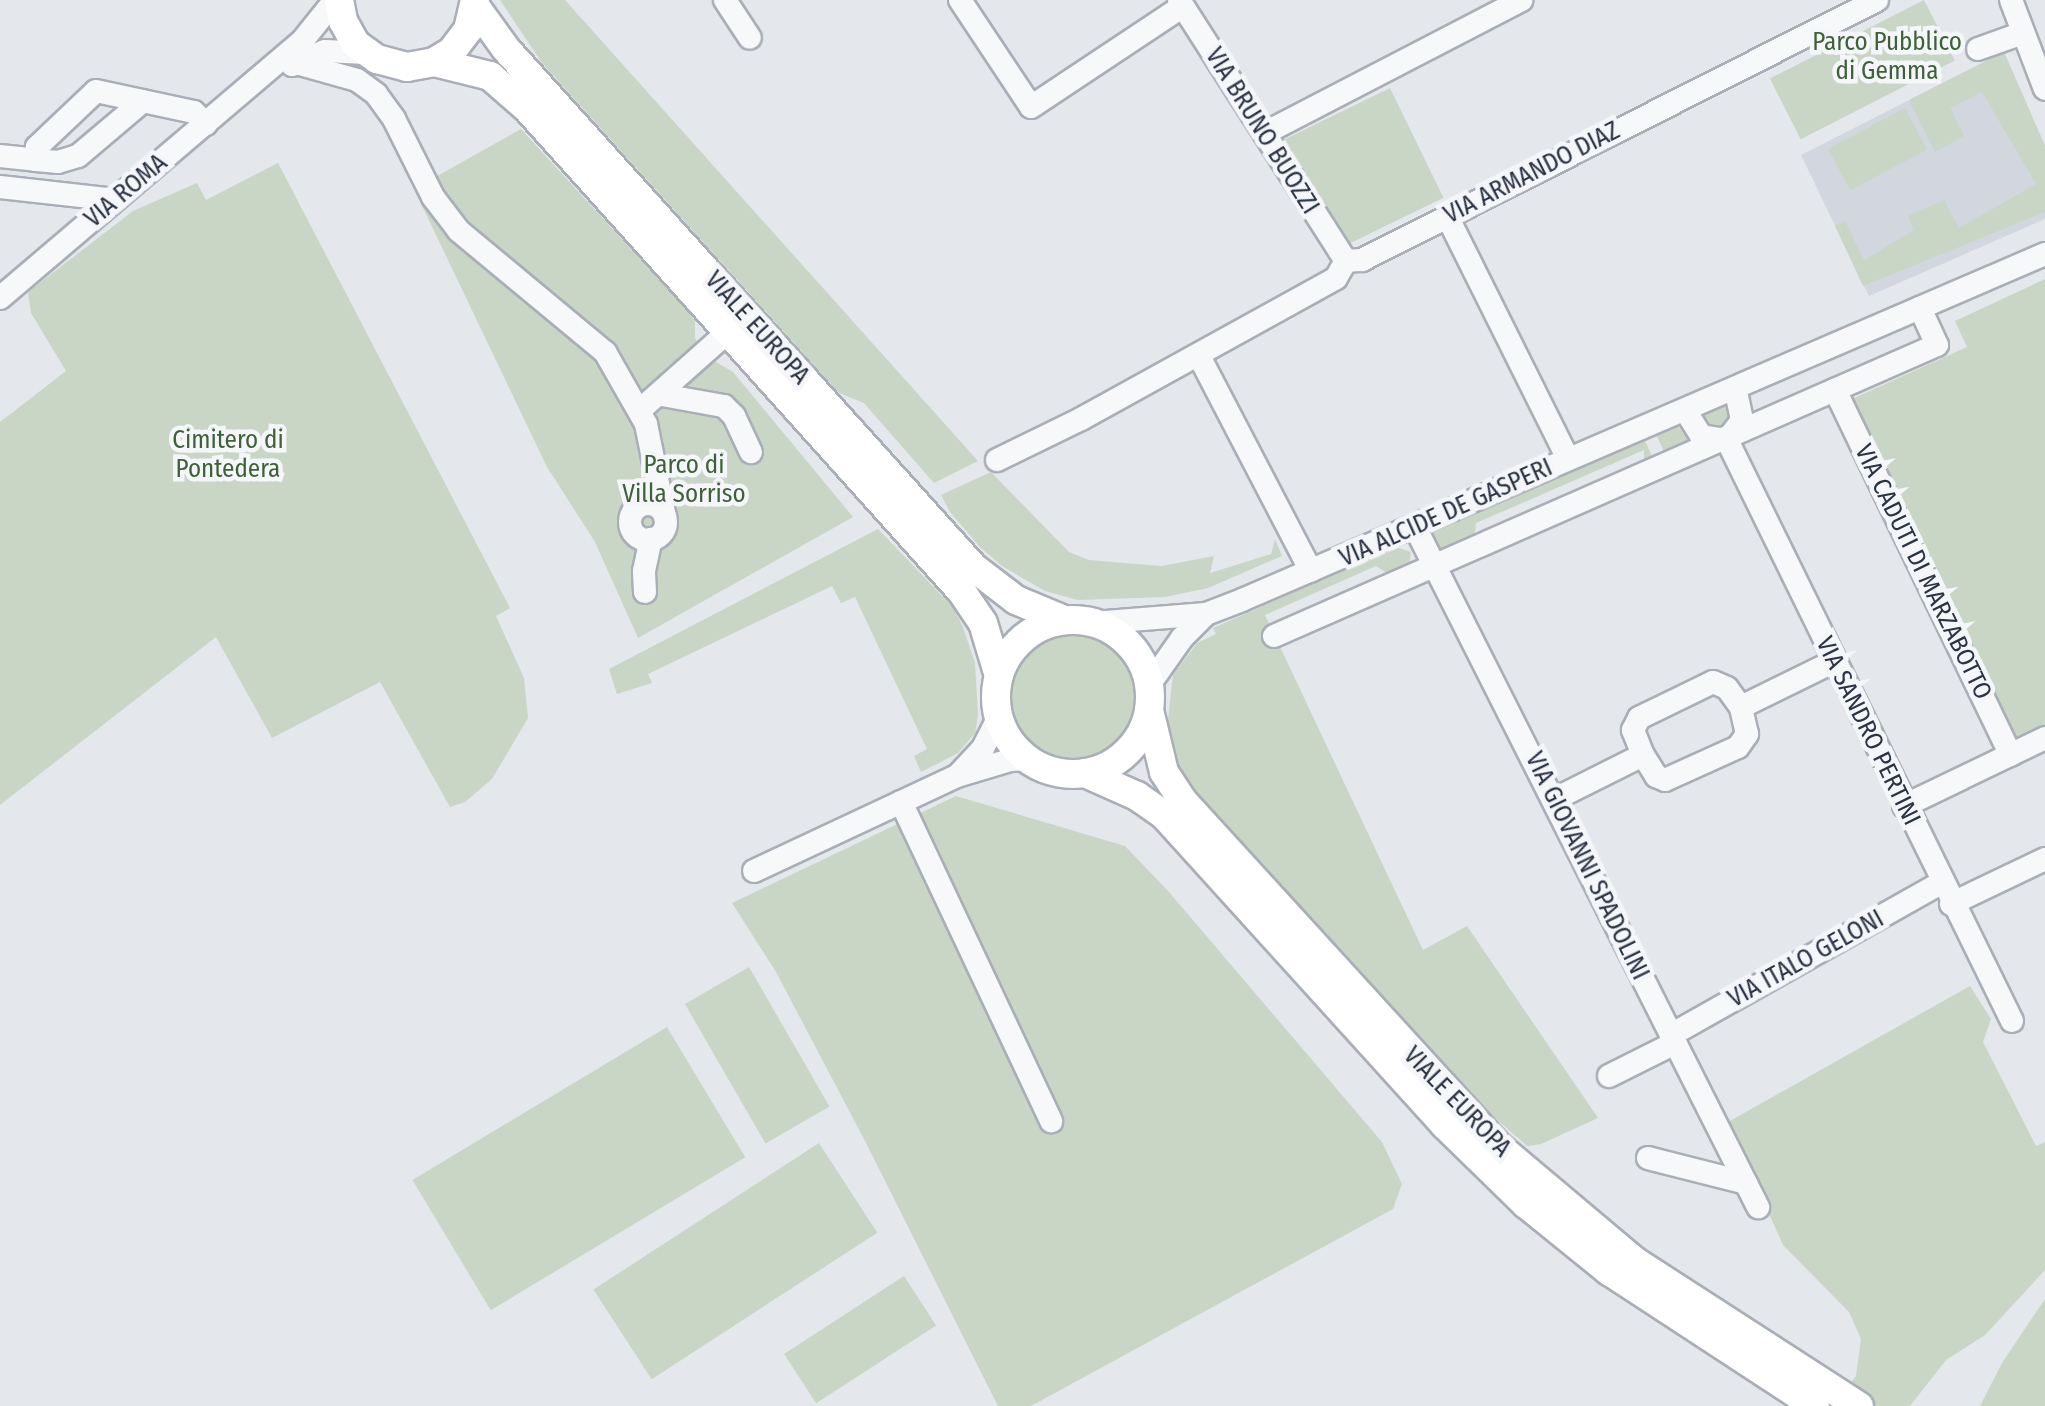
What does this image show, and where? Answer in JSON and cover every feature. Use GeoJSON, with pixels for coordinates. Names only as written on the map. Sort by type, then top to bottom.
{"type":"FeatureCollection","features":[{"type":"Feature","properties":{"kind":"main road"},"geometry":{"type":"LineString","coordinates":[[337,0],[348,33],[366,53]]}},
{"type":"Feature","properties":{"kind":"main road","name":"VIALE EUROPA"},"geometry":{"type":"LineString","coordinates":[[434,62],[461,42],[475,3]]}},
{"type":"Feature","properties":{"kind":"main road","name":"VIALE EUROPA"},"geometry":{"type":"LineString","coordinates":[[475,3],[506,50],[973,566],[1016,600],[1064,620],[1093,622],[1130,646],[1149,698],[1164,772],[1182,800],[1474,1122],[1603,1238],[1767,1361],[1815,1406]]}},
{"type":"Feature","properties":{"kind":"main road","name":"VIALE EUROPA"},"geometry":{"type":"LineString","coordinates":[[366,53],[395,66],[434,62],[474,70],[505,85],[970,601],[986,632],[999,676],[999,718]]}},
{"type":"Feature","properties":{"kind":"main road"},"geometry":{"type":"LineString","coordinates":[[999,676],[1023,638],[1064,620]]}},
{"type":"Feature","properties":{"kind":"main road"},"geometry":{"type":"LineString","coordinates":[[1085,773],[1128,751],[1149,698]]}},
{"type":"Feature","properties":{"kind":"main road"},"geometry":{"type":"LineString","coordinates":[[999,718],[1010,741],[1029,759]]}},
{"type":"Feature","properties":{"kind":"main road","name":"VIALE EUROPA"},"geometry":{"type":"LineString","coordinates":[[1029,759],[1050,770],[1085,773],[1137,796],[1164,815],[1444,1125],[1526,1204],[1609,1271],[1767,1361],[1859,1406]]}},
{"type":"Feature","properties":{"kind":"street","name":"VIA ROMA"},"geometry":{"type":"LineString","coordinates":[[3,290],[253,85],[303,40],[337,0]]}},
{"type":"Feature","properties":{"kind":"street"},"geometry":{"type":"LineString","coordinates":[[725,0],[750,38]]}},
{"type":"Feature","properties":{"kind":"street"},"geometry":{"type":"LineString","coordinates":[[960,0],[1031,108],[1181,3]]}},
{"type":"Feature","properties":{"kind":"street"},"geometry":{"type":"LineString","coordinates":[[1264,134],[1522,0]]}},
{"type":"Feature","properties":{"kind":"street","name":"VIA ARMANDO DIAZ"},"geometry":{"type":"LineString","coordinates":[[996,460],[1199,356],[1336,278],[1346,261],[1362,260],[1877,0]]}},
{"type":"Feature","properties":{"kind":"street"},"geometry":{"type":"LineString","coordinates":[[2011,0],[2045,90]]}},
{"type":"Feature","properties":{"kind":"street","name":"VIA BRUNO BUOZZI"},"geometry":{"type":"LineString","coordinates":[[1181,3],[1346,261]]}},
{"type":"Feature","properties":{"kind":"street"},"geometry":{"type":"LineString","coordinates":[[1978,50],[2024,33]]}},
{"type":"Feature","properties":{"kind":"street","name":"VIA ROMA"},"geometry":{"type":"LineString","coordinates":[[253,85],[333,50],[366,53]]}},
{"type":"Feature","properties":{"kind":"street"},"geometry":{"type":"LineString","coordinates":[[296,63],[346,76],[376,94],[451,222],[598,344],[640,410],[652,438],[660,505],[662,533],[652,539],[638,537],[630,521],[638,506],[660,505]]}},
{"type":"Feature","properties":{"kind":"street"},"geometry":{"type":"LineString","coordinates":[[36,160],[37,147],[96,91],[194,112],[206,124]]}},
{"type":"Feature","properties":{"kind":"street"},"geometry":{"type":"LineString","coordinates":[[0,156],[58,162],[78,156],[143,101]]}},
{"type":"Feature","properties":{"kind":"street"},"geometry":{"type":"LineString","coordinates":[[0,187],[115,200]]}},
{"type":"Feature","properties":{"kind":"street"},"geometry":{"type":"LineString","coordinates":[[1447,216],[1568,459]]}},
{"type":"Feature","properties":{"kind":"street","name":"VIA ALCIDE DE GASPERI"},"geometry":{"type":"LineString","coordinates":[[1093,622],[1206,614],[2045,254]]}},
{"type":"Feature","properties":{"kind":"street","name":"VIA ALCIDE DE GASPERI"},"geometry":{"type":"LineString","coordinates":[[1274,636],[1727,440],[1937,344],[1920,308]]}},
{"type":"Feature","properties":{"kind":"street"},"geometry":{"type":"LineString","coordinates":[[640,410],[662,395],[729,331]]}},
{"type":"Feature","properties":{"kind":"street"},"geometry":{"type":"LineString","coordinates":[[1199,356],[1311,571]]}},
{"type":"Feature","properties":{"kind":"street"},"geometry":{"type":"LineString","coordinates":[[1685,410],[1698,433],[1727,440],[1742,420],[1735,388]]}},
{"type":"Feature","properties":{"kind":"street","name":"VIA CADUTI DI MARZABOTTO"},"geometry":{"type":"LineString","coordinates":[[1835,390],[2011,754]]}},
{"type":"Feature","properties":{"kind":"street"},"geometry":{"type":"LineString","coordinates":[[662,395],[724,406],[734,416],[751,452]]}},
{"type":"Feature","properties":{"kind":"street","name":"VIA SANDRO PERTINI"},"geometry":{"type":"LineString","coordinates":[[1727,440],[1946,894],[2012,1021]]}},
{"type":"Feature","properties":{"kind":"street","name":"VIA GIOVANNI SPADOLINI"},"geometry":{"type":"LineString","coordinates":[[1415,526],[1758,1207]]}},
{"type":"Feature","properties":{"kind":"street"},"geometry":{"type":"LineString","coordinates":[[646,592],[644,571],[652,539]]}},
{"type":"Feature","properties":{"kind":"street","name":"VIA ALCIDE DE GASPERI"},"geometry":{"type":"LineString","coordinates":[[1149,698],[1182,638],[1206,614]]}},
{"type":"Feature","properties":{"kind":"street"},"geometry":{"type":"LineString","coordinates":[[1741,708],[1834,661]]}},
{"type":"Feature","properties":{"kind":"street"},"geometry":{"type":"LineString","coordinates":[[1713,682],[1727,688],[1741,708],[1746,739],[1722,755],[1665,780],[1656,776],[1633,730],[1639,718],[1713,682]]}},
{"type":"Feature","properties":{"kind":"street"},"geometry":{"type":"LineString","coordinates":[[956,776],[982,748],[999,718]]}},
{"type":"Feature","properties":{"kind":"street"},"geometry":{"type":"LineString","coordinates":[[1904,806],[2045,738]]}},
{"type":"Feature","properties":{"kind":"street"},"geometry":{"type":"LineString","coordinates":[[1555,799],[1643,755]]}},
{"type":"Feature","properties":{"kind":"street"},"geometry":{"type":"LineString","coordinates":[[754,871],[956,776],[1010,760],[1029,759]]}},
{"type":"Feature","properties":{"kind":"street"},"geometry":{"type":"LineString","coordinates":[[900,802],[1051,1121]]}},
{"type":"Feature","properties":{"kind":"street","name":"VIA ITALO GELONI"},"geometry":{"type":"LineString","coordinates":[[1609,1076],[1946,894],[2045,859]]}},
{"type":"Feature","properties":{"kind":"street"},"geometry":{"type":"LineString","coordinates":[[1648,1158],[1746,1183]]}},
{"type":"Feature","properties":{"kind":"shaded area"},"geometry":{"type":"Polygon","coordinates":[[[2004,52],[2045,146],[2045,219],[1869,296],[1801,155],[2004,52]]]}},
{"type":"Feature","properties":{"kind":"green space"},"geometry":{"type":"Polygon","coordinates":[[[500,0],[565,0],[978,461],[934,483],[864,403],[839,393],[542,63],[500,0]]]}},
{"type":"Feature","properties":{"kind":"green space","name":"Parco Pubblico di Gemma"},"geometry":{"type":"Polygon","coordinates":[[[1924,0],[1955,61],[1801,139],[1770,79],[1924,0]]]}},
{"type":"Feature","properties":{"kind":"green space"},"geometry":{"type":"Polygon","coordinates":[[[2004,52],[2045,146],[2045,212],[1863,286],[1835,226],[1845,221],[1864,260],[1914,230],[1908,216],[1944,200],[1959,228],[2036,184],[1982,92],[1950,108],[1964,136],[1935,152],[1909,100],[2004,52]]]}},
{"type":"Feature","properties":{"kind":"green space"},"geometry":{"type":"Polygon","coordinates":[[[1390,88],[1443,198],[1338,249],[1285,139],[1390,88]]]}},
{"type":"Feature","properties":{"kind":"green space"},"geometry":{"type":"Polygon","coordinates":[[[1905,108],[1927,149],[1850,190],[1828,149],[1905,108]]]}},
{"type":"Feature","properties":{"kind":"green space","name":"Parco di Villa Sorriso"},"geometry":{"type":"Polygon","coordinates":[[[521,129],[684,307],[695,321],[695,338],[704,355],[733,372],[853,517],[638,638],[595,542],[547,467],[414,189],[521,129]]]}},
{"type":"Feature","properties":{"kind":"green space","name":"Cimitero di Pontedera"},"geometry":{"type":"Polygon","coordinates":[[[278,163],[510,608],[496,616],[524,678],[528,718],[492,779],[465,802],[450,807],[380,682],[272,738],[216,637],[0,805],[0,422],[66,371],[31,313],[28,292],[133,211],[197,183],[206,200],[278,163]]]}},
{"type":"Feature","properties":{"kind":"green space"},"geometry":{"type":"Polygon","coordinates":[[[2045,279],[2045,727],[2018,740],[1852,399],[1967,347],[1955,321],[2045,279]]]}},
{"type":"Feature","properties":{"kind":"green space"},"geometry":{"type":"Polygon","coordinates":[[[1726,405],[1733,413],[1728,428],[1708,430],[1701,416],[1726,405]]]}},
{"type":"Feature","properties":{"kind":"green space"},"geometry":{"type":"Polygon","coordinates":[[[1678,426],[1691,444],[1666,456],[1657,436],[1678,426]]]}},
{"type":"Feature","properties":{"kind":"green space"},"geometry":{"type":"Polygon","coordinates":[[[1645,441],[1654,461],[1644,466],[1644,450],[1476,523],[1474,540],[1441,555],[1432,532],[1645,441]]]}},
{"type":"Feature","properties":{"kind":"green space"},"geometry":{"type":"Polygon","coordinates":[[[991,472],[1069,552],[1089,560],[1162,566],[1214,556],[1210,573],[1271,554],[1275,539],[1282,556],[1208,588],[1165,597],[1078,600],[1045,591],[1002,566],[980,547],[941,495],[991,472]]]}},
{"type":"Feature","properties":{"kind":"green space"},"geometry":{"type":"Polygon","coordinates":[[[878,529],[953,607],[963,627],[975,663],[978,716],[975,733],[958,753],[921,772],[914,756],[927,749],[855,597],[841,603],[832,586],[648,674],[652,683],[617,694],[609,669],[878,529]]]}},
{"type":"Feature","properties":{"kind":"green space"},"geometry":{"type":"Polygon","coordinates":[[[1396,547],[1411,552],[1409,567],[1390,575],[1376,566],[1265,615],[1423,950],[1467,926],[1598,1118],[1541,1144],[1527,1146],[1485,1109],[1193,790],[1176,762],[1167,728],[1173,675],[1197,643],[1216,634],[1213,628],[1396,547]]]}},
{"type":"Feature","properties":{"kind":"green space"},"geometry":{"type":"Polygon","coordinates":[[[1074,630],[1099,635],[1120,649],[1134,670],[1139,695],[1134,720],[1120,741],[1099,755],[1074,760],[1049,755],[1028,741],[1014,720],[1009,695],[1014,670],[1028,649],[1049,635],[1074,630]]]}},
{"type":"Feature","properties":{"kind":"green space"},"geometry":{"type":"Polygon","coordinates":[[[956,796],[1125,846],[1169,892],[1382,1142],[1402,1184],[1393,1209],[1031,1406],[998,1406],[776,972],[732,903],[956,796]]]}},
{"type":"Feature","properties":{"kind":"green space"},"geometry":{"type":"Polygon","coordinates":[[[749,967],[830,1106],[765,1143],[685,1004],[749,967]]]}},
{"type":"Feature","properties":{"kind":"green space"},"geometry":{"type":"Polygon","coordinates":[[[1970,986],[1991,1019],[1983,1042],[2036,1146],[2045,1142],[2045,1270],[1985,1335],[1946,1360],[1910,1406],[1827,1406],[1836,1403],[1856,1376],[1861,1339],[1849,1312],[1783,1245],[1728,1122],[1970,986]]]}},
{"type":"Feature","properties":{"kind":"green space"},"geometry":{"type":"Polygon","coordinates":[[[667,1027],[745,1157],[491,1310],[412,1180],[667,1027]]]}},
{"type":"Feature","properties":{"kind":"green space"},"geometry":{"type":"Polygon","coordinates":[[[819,1143],[877,1233],[652,1379],[593,1290],[819,1143]]]}},
{"type":"Feature","properties":{"kind":"green space"},"geometry":{"type":"Polygon","coordinates":[[[904,1276],[936,1325],[816,1403],[784,1354],[904,1276]]]}},
{"type":"Feature","properties":{"kind":"green space"},"geometry":{"type":"Polygon","coordinates":[[[2045,1299],[2045,1406],[1980,1406],[2002,1363],[2045,1299]]]}}]}
